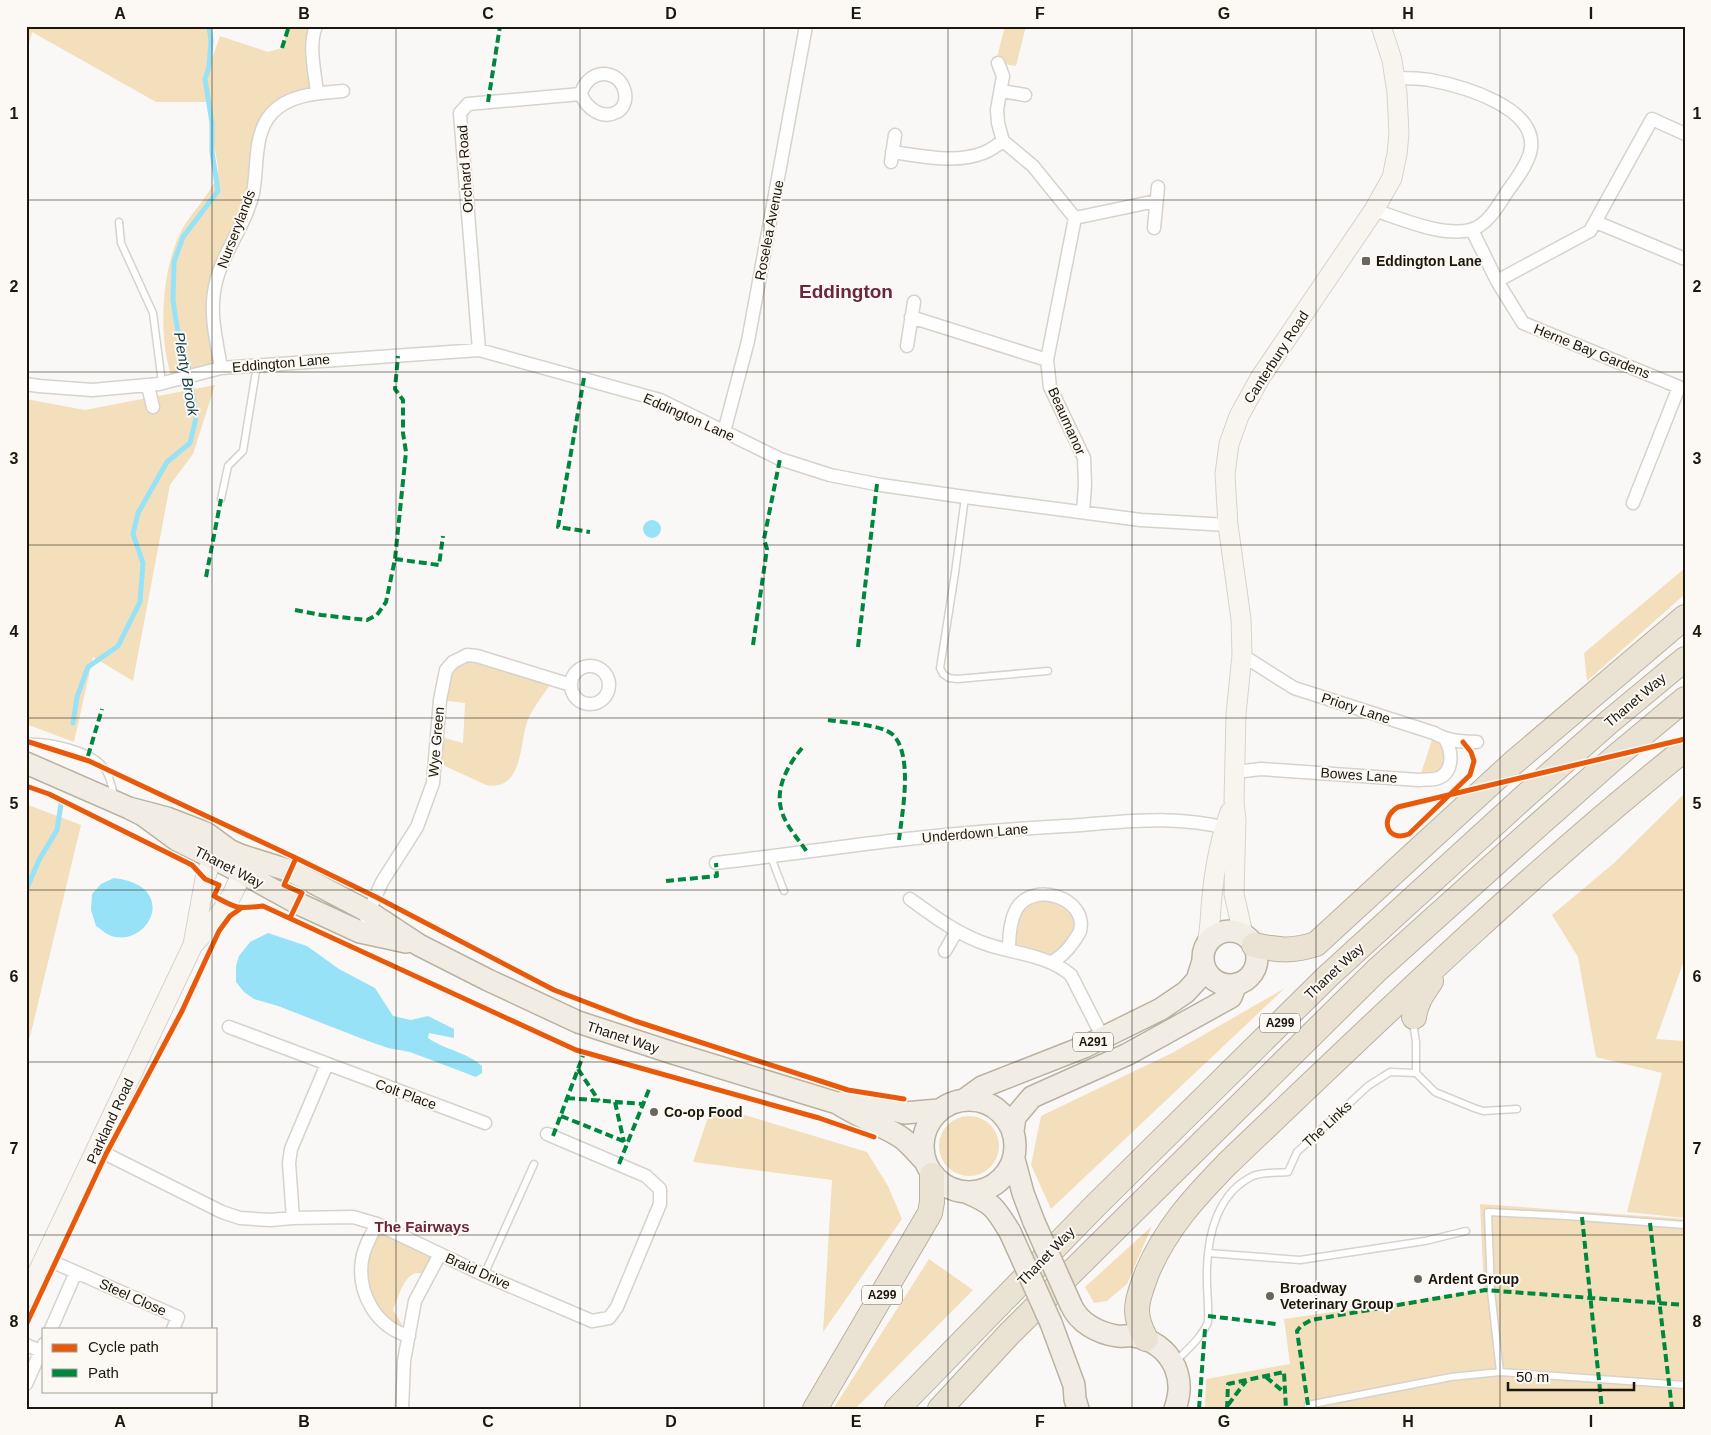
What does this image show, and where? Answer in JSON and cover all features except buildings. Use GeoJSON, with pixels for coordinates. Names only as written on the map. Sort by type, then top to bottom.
{"type":"FeatureCollection","features":[{"type":"Feature","properties":{"kind":"highway"},"geometry":{"type":"LineString","coordinates":[[1248,939],[1287,950],[1316,944],[1513,763],[1685,616]]}},
{"type":"Feature","properties":{"kind":"highway","name":"Thanet Way"},"geometry":{"type":"LineString","coordinates":[[897,1409],[1096,1205],[1326,977],[1523,798],[1609,722],[1685,659]]}},
{"type":"Feature","properties":{"kind":"highway","name":"Thanet Way"},"geometry":{"type":"LineString","coordinates":[[940,1409],[1009,1334],[1377,970],[1613,759],[1685,699]]}},
{"type":"Feature","properties":{"kind":"highway"},"geometry":{"type":"LineString","coordinates":[[1146,1339],[1138,1316],[1140,1290],[1167,1233],[1188,1205],[1227,1164],[1459,944],[1643,782],[1685,749]]}},
{"type":"Feature","properties":{"kind":"highway"},"geometry":{"type":"LineString","coordinates":[[1414,1017],[1420,996],[1459,944]]}},
{"type":"Feature","properties":{"kind":"highway","name":"A299"},"geometry":{"type":"LineString","coordinates":[[815,1409],[930,1213],[932,1202],[928,1168]]}},
{"type":"Feature","properties":{"kind":"main road","name":"Canterbury Road"},"geometry":{"type":"LineString","coordinates":[[1248,939],[1234,894],[1230,829],[1234,801],[1236,714],[1242,655],[1241,619],[1228,525],[1225,474],[1229,444],[1239,416],[1260,378],[1374,210],[1392,178],[1398,154],[1399,116],[1396,78],[1381,26]]}},
{"type":"Feature","properties":{"kind":"main road","name":"Thanet Way"},"geometry":{"type":"LineString","coordinates":[[26,763],[122,804],[206,833],[231,859],[297,903],[360,932],[419,945]]}},
{"type":"Feature","properties":{"kind":"main road","name":"Canterbury Road"},"geometry":{"type":"LineString","coordinates":[[1204,953],[1209,937],[1217,860],[1230,829]]}},
{"type":"Feature","properties":{"kind":"main road","name":"Thanet Way"},"geometry":{"type":"LineString","coordinates":[[231,859],[291,872],[369,912],[419,945],[488,980],[590,1026],[837,1103],[908,1142],[928,1168]]}},
{"type":"Feature","properties":{"kind":"main road","name":"Parkland Road"},"geometry":{"type":"LineString","coordinates":[[26,1297],[194,945],[228,904],[231,859]]}},
{"type":"Feature","properties":{"kind":"main road","name":"Parkland Road"},"geometry":{"type":"LineString","coordinates":[[194,945],[205,879],[231,859]]}},
{"type":"Feature","properties":{"kind":"main road"},"geometry":{"type":"LineString","coordinates":[[1236,984],[1226,985],[1211,977],[1206,970],[1204,953],[1215,936],[1221,932],[1236,931],[1248,939]]}},
{"type":"Feature","properties":{"kind":"main road","name":"A291"},"geometry":{"type":"LineString","coordinates":[[1013,1131],[1015,1117],[1032,1097],[1112,1062],[1231,997],[1236,984],[1244,981],[1255,969],[1256,952],[1248,939]]}},
{"type":"Feature","properties":{"kind":"main road","name":"A291"},"geometry":{"type":"LineString","coordinates":[[964,1100],[982,1087],[1058,1058],[1103,1038],[1176,1000],[1197,980],[1204,953]]}},
{"type":"Feature","properties":{"kind":"main road"},"geometry":{"type":"LineString","coordinates":[[964,1100],[980,1101],[994,1107],[1006,1117],[1013,1131],[1016,1145],[1014,1159],[1009,1170],[996,1184],[980,1192],[954,1191],[942,1184],[928,1168],[922,1146],[924,1133],[930,1120],[939,1110],[951,1103],[964,1100]]}},
{"type":"Feature","properties":{"kind":"main road","name":"Thanet Way"},"geometry":{"type":"LineString","coordinates":[[837,1103],[861,1101],[904,1114],[939,1110]]}},
{"type":"Feature","properties":{"kind":"main road"},"geometry":{"type":"LineString","coordinates":[[1014,1159],[1023,1193],[1034,1222],[1078,1317],[1090,1326],[1118,1336],[1146,1339],[1167,1353],[1180,1383],[1178,1405]]}},
{"type":"Feature","properties":{"kind":"main road"},"geometry":{"type":"LineString","coordinates":[[968,1193],[986,1201],[992,1206],[1010,1232],[1052,1323],[1075,1400]]}},
{"type":"Feature","properties":{"kind":"street"},"geometry":{"type":"LineString","coordinates":[[316,26],[313,34],[313,53],[317,93]]}},
{"type":"Feature","properties":{"kind":"street","name":"Roselea Avenue"},"geometry":{"type":"LineString","coordinates":[[724,432],[748,341],[806,26]]}},
{"type":"Feature","properties":{"kind":"street"},"geometry":{"type":"LineString","coordinates":[[998,63],[1003,76],[997,110],[1003,141],[1033,166],[1074,218],[1156,201]]}},
{"type":"Feature","properties":{"kind":"street"},"geometry":{"type":"LineString","coordinates":[[1374,210],[1428,227],[1454,231],[1472,230],[1493,213],[1530,153],[1529,132],[1522,119],[1511,110],[1478,94],[1430,80],[1396,78]]}},
{"type":"Feature","properties":{"kind":"street"},"geometry":{"type":"LineString","coordinates":[[1002,90],[1025,95]]}},
{"type":"Feature","properties":{"kind":"street","name":"Nurserylands"},"geometry":{"type":"LineString","coordinates":[[221,368],[212,313],[214,291],[223,260],[253,194],[263,124],[272,112],[286,103],[317,93],[343,91]]}},
{"type":"Feature","properties":{"kind":"street","name":"Orchard Road"},"geometry":{"type":"LineString","coordinates":[[479,350],[460,113],[468,104],[581,94]]}},
{"type":"Feature","properties":{"kind":"street"},"geometry":{"type":"LineString","coordinates":[[1497,281],[1590,231],[1652,119],[1685,134]]}},
{"type":"Feature","properties":{"kind":"street"},"geometry":{"type":"LineString","coordinates":[[895,135],[892,157],[960,159],[984,153],[1003,141]]}},
{"type":"Feature","properties":{"kind":"street"},"geometry":{"type":"LineString","coordinates":[[1154,228],[1158,187]]}},
{"type":"Feature","properties":{"kind":"street","name":"Beaumanor"},"geometry":{"type":"LineString","coordinates":[[1074,218],[1047,360],[1050,387],[1084,458],[1085,486],[1083,512]]}},
{"type":"Feature","properties":{"kind":"street"},"geometry":{"type":"LineString","coordinates":[[1596,222],[1685,259]]}},
{"type":"Feature","properties":{"kind":"street","name":"Herne Bay Gardens"},"geometry":{"type":"LineString","coordinates":[[1472,230],[1497,281],[1523,323],[1682,388],[1633,503]]}},
{"type":"Feature","properties":{"kind":"street"},"geometry":{"type":"LineString","coordinates":[[906,346],[914,302]]}},
{"type":"Feature","properties":{"kind":"street"},"geometry":{"type":"LineString","coordinates":[[911,317],[1047,360]]}},
{"type":"Feature","properties":{"kind":"street","name":"Eddington Lane"},"geometry":{"type":"LineString","coordinates":[[26,384],[92,390],[148,386],[221,368],[479,350],[660,400],[780,459],[830,475],[881,485],[964,497],[1142,520],[1228,525]]}},
{"type":"Feature","properties":{"kind":"street"},"geometry":{"type":"LineString","coordinates":[[148,386],[153,407]]}},
{"type":"Feature","properties":{"kind":"street","name":"Wye Green"},"geometry":{"type":"LineString","coordinates":[[360,932],[382,882],[417,827],[433,783],[442,681],[447,667],[467,655],[476,656],[571,685]]}},
{"type":"Feature","properties":{"kind":"street","name":"Priory Lane"},"geometry":{"type":"LineString","coordinates":[[1242,655],[1294,688],[1434,733],[1446,739],[1477,742]]}},
{"type":"Feature","properties":{"kind":"street","name":"Bowes Lane"},"geometry":{"type":"LineString","coordinates":[[1235,772],[1261,769],[1419,780],[1437,779],[1446,773],[1450,766],[1451,753],[1446,739]]}},
{"type":"Feature","properties":{"kind":"street","name":"Underdown Lane"},"geometry":{"type":"LineString","coordinates":[[716,863],[908,839],[1118,821],[1173,820],[1206,823],[1230,829]]}},
{"type":"Feature","properties":{"kind":"street"},"geometry":{"type":"LineString","coordinates":[[1008,949],[1012,921],[1018,907],[1029,898],[1045,894],[1062,898],[1074,908],[1080,918],[1080,932],[1060,958],[1052,962]]}},
{"type":"Feature","properties":{"kind":"street"},"geometry":{"type":"LineString","coordinates":[[910,899],[956,932],[989,945],[1052,962],[1071,975],[1103,1038]]}},
{"type":"Feature","properties":{"kind":"street"},"geometry":{"type":"LineString","coordinates":[[945,951],[956,932]]}},
{"type":"Feature","properties":{"kind":"street","name":"Colt Place"},"geometry":{"type":"LineString","coordinates":[[229,1027],[486,1123]]}},
{"type":"Feature","properties":{"kind":"street"},"geometry":{"type":"LineString","coordinates":[[293,1218],[289,1163],[291,1149],[327,1064]]}},
{"type":"Feature","properties":{"kind":"street","name":"Braid Drive"},"geometry":{"type":"LineString","coordinates":[[96,1149],[222,1212],[247,1218],[270,1220],[353,1217],[377,1224],[484,1275],[592,1321],[608,1318],[617,1306],[660,1204],[660,1188],[646,1176],[547,1134]]}},
{"type":"Feature","properties":{"kind":"street"},"geometry":{"type":"LineString","coordinates":[[377,1224],[364,1250],[362,1260],[363,1290],[367,1300],[382,1322],[397,1333],[409,1336]]}},
{"type":"Feature","properties":{"kind":"street"},"geometry":{"type":"LineString","coordinates":[[402,1409],[404,1361],[415,1301],[440,1254]]}},
{"type":"Feature","properties":{"kind":"street","name":"Steel Close"},"geometry":{"type":"LineString","coordinates":[[44,1258],[178,1317],[172,1328]]}},
{"type":"Feature","properties":{"kind":"street"},"geometry":{"type":"LineString","coordinates":[[51,1328],[76,1272]]}},
{"type":"Feature","properties":{"kind":"street"},"geometry":{"type":"LineString","coordinates":[[26,1345],[42,1348],[26,1384]]}},
{"type":"Feature","properties":{"kind":"lane"},"geometry":{"type":"LineString","coordinates":[[119,222],[120,243],[153,313],[162,383]]}},
{"type":"Feature","properties":{"kind":"lane"},"geometry":{"type":"LineString","coordinates":[[221,499],[228,466],[243,450],[257,365]]}},
{"type":"Feature","properties":{"kind":"lane"},"geometry":{"type":"LineString","coordinates":[[964,497],[955,573],[940,668],[943,674],[949,678],[965,680],[1048,671]]}},
{"type":"Feature","properties":{"kind":"lane"},"geometry":{"type":"LineString","coordinates":[[26,742],[42,741],[69,748],[91,757],[105,768],[122,804]]}},
{"type":"Feature","properties":{"kind":"lane"},"geometry":{"type":"LineString","coordinates":[[771,857],[784,891]]}},
{"type":"Feature","properties":{"kind":"lane"},"geometry":{"type":"LineString","coordinates":[[1414,1017],[1416,1073],[1435,1092],[1483,1111],[1517,1109]]}},
{"type":"Feature","properties":{"kind":"lane","name":"The Links"},"geometry":{"type":"LineString","coordinates":[[1173,1364],[1205,1329],[1208,1322],[1208,1253],[1210,1236],[1218,1212],[1232,1191],[1254,1176],[1288,1172],[1297,1152],[1368,1086],[1390,1072],[1416,1073]]}},
{"type":"Feature","properties":{"kind":"lane"},"geometry":{"type":"LineString","coordinates":[[484,1275],[534,1164]]}},
{"type":"Feature","properties":{"kind":"lane"},"geometry":{"type":"LineString","coordinates":[[1500,1372],[1491,1291],[1488,1212],[1685,1225]]}},
{"type":"Feature","properties":{"kind":"lane"},"geometry":{"type":"LineString","coordinates":[[1208,1253],[1300,1260],[1425,1241],[1466,1231]]}},
{"type":"Feature","properties":{"kind":"lane"},"geometry":{"type":"LineString","coordinates":[[1308,1409],[1308,1405],[1452,1377],[1500,1372],[1685,1385]]}},
{"type":"Feature","properties":{"kind":"shaded area"},"geometry":{"type":"Polygon","coordinates":[[[26,26],[209,26],[211,41],[210,64],[220,36],[268,52],[282,48],[289,26],[316,26],[317,93],[272,112],[253,194],[214,291],[221,368],[173,380],[168,364],[163,324],[166,282],[176,244],[183,228],[217,177],[218,170],[209,102],[156,102],[32,32],[26,54],[26,26]]]}},
{"type":"Feature","properties":{"kind":"shaded area"},"geometry":{"type":"Polygon","coordinates":[[[1005,26],[1026,26],[1016,66],[996,61],[1005,26]]]}},
{"type":"Feature","properties":{"kind":"shaded area"},"geometry":{"type":"Polygon","coordinates":[[[215,385],[193,454],[170,485],[133,681],[93,657],[74,742],[26,724],[26,399],[85,410],[215,385]]]}},
{"type":"Feature","properties":{"kind":"shaded area"},"geometry":{"type":"Polygon","coordinates":[[[1685,568],[1685,594],[1587,681],[1584,653],[1685,568]]]}},
{"type":"Feature","properties":{"kind":"shaded area"},"geometry":{"type":"Polygon","coordinates":[[[467,655],[553,680],[528,719],[521,752],[514,773],[507,781],[498,785],[486,785],[436,762],[437,736],[463,743],[465,703],[440,700],[442,681],[467,655]]]}},
{"type":"Feature","properties":{"kind":"shaded area"},"geometry":{"type":"Polygon","coordinates":[[[1434,733],[1445,739],[1446,773],[1419,780],[1434,733]]]}},
{"type":"Feature","properties":{"kind":"shaded area"},"geometry":{"type":"Polygon","coordinates":[[[1685,793],[1685,958],[1656,1039],[1685,1041],[1685,1218],[1627,1212],[1662,1073],[1596,1057],[1578,957],[1552,915],[1614,863],[1685,793]]]}},
{"type":"Feature","properties":{"kind":"shaded area"},"geometry":{"type":"Polygon","coordinates":[[[26,804],[81,825],[30,1037],[26,1044],[26,804]]]}},
{"type":"Feature","properties":{"kind":"shaded area"},"geometry":{"type":"Polygon","coordinates":[[[1029,898],[1062,898],[1079,918],[1060,958],[1009,949],[1009,935],[1029,898]]]}},
{"type":"Feature","properties":{"kind":"shaded area"},"geometry":{"type":"Polygon","coordinates":[[[1285,988],[1051,1209],[1031,1165],[1041,1116],[1172,1053],[1285,988]]]}},
{"type":"Feature","properties":{"kind":"shaded area"},"geometry":{"type":"Polygon","coordinates":[[[712,1105],[867,1152],[888,1186],[902,1219],[823,1332],[832,1180],[693,1162],[712,1105]]]}},
{"type":"Feature","properties":{"kind":"shaded area"},"geometry":{"type":"Polygon","coordinates":[[[963,1116],[975,1116],[991,1124],[997,1134],[999,1146],[997,1158],[991,1168],[975,1176],[963,1176],[947,1168],[939,1152],[939,1140],[947,1124],[963,1116]]]}},
{"type":"Feature","properties":{"kind":"shaded area"},"geometry":{"type":"Polygon","coordinates":[[[1480,1204],[1685,1219],[1685,1409],[1205,1409],[1206,1379],[1290,1364],[1284,1319],[1484,1290],[1480,1204]]]}},
{"type":"Feature","properties":{"kind":"shaded area"},"geometry":{"type":"Polygon","coordinates":[[[377,1224],[440,1254],[429,1276],[417,1273],[408,1278],[393,1310],[409,1336],[382,1322],[361,1272],[377,1224]]]}},
{"type":"Feature","properties":{"kind":"shaded area"},"geometry":{"type":"Polygon","coordinates":[[[1152,1226],[1127,1284],[1107,1301],[1094,1303],[1085,1287],[1152,1226]]]}},
{"type":"Feature","properties":{"kind":"shaded area"},"geometry":{"type":"Polygon","coordinates":[[[929,1259],[973,1290],[855,1409],[833,1409],[929,1259]]]}},
{"type":"Feature","properties":{"kind":"water"},"geometry":{"type":"Polygon","coordinates":[[[652,520],[658,523],[661,529],[658,535],[652,538],[646,535],[643,529],[646,523],[652,520]]]}},
{"type":"Feature","properties":{"kind":"water"},"geometry":{"type":"Polygon","coordinates":[[[114,878],[135,883],[147,893],[152,904],[151,915],[145,926],[135,934],[123,937],[109,935],[96,926],[91,910],[92,894],[101,884],[114,878]]]}},
{"type":"Feature","properties":{"kind":"water"},"geometry":{"type":"Polygon","coordinates":[[[268,933],[307,946],[339,969],[375,988],[393,1016],[411,1020],[428,1016],[454,1029],[454,1038],[429,1033],[428,1038],[476,1061],[482,1066],[482,1073],[476,1077],[410,1052],[388,1048],[368,1041],[278,1006],[254,999],[244,992],[236,982],[236,966],[239,956],[250,942],[268,933]]]}},
{"type":"Feature","properties":{"kind":"waterway","name":"Plenty Brook"},"geometry":{"type":"LineString","coordinates":[[73,723],[77,697],[88,667],[118,646],[140,602],[143,563],[133,534],[138,513],[167,462],[190,443],[196,418],[189,369],[177,327],[173,300],[174,262],[183,237],[218,191],[212,152],[212,123],[205,79],[209,67],[211,41],[209,26]]}},
{"type":"Feature","properties":{"kind":"waterway","name":"Plenty Brook"},"geometry":{"type":"LineString","coordinates":[[26,890],[39,860],[57,830],[61,804]]}},
{"type":"Feature","properties":{"kind":"marked path"},"geometry":{"type":"LineString","coordinates":[[282,48],[289,26]]}},
{"type":"Feature","properties":{"kind":"marked path"},"geometry":{"type":"LineString","coordinates":[[488,102],[500,26]]}},
{"type":"Feature","properties":{"kind":"marked path"},"geometry":{"type":"LineString","coordinates":[[295,610],[367,620],[377,615],[386,602],[395,559],[406,452],[403,433],[403,400],[395,389],[398,356]]}},
{"type":"Feature","properties":{"kind":"marked path"},"geometry":{"type":"LineString","coordinates":[[584,378],[558,527],[590,532]]}},
{"type":"Feature","properties":{"kind":"marked path"},"geometry":{"type":"LineString","coordinates":[[753,645],[767,549],[764,539],[780,459]]}},
{"type":"Feature","properties":{"kind":"marked path"},"geometry":{"type":"LineString","coordinates":[[858,647],[877,484]]}},
{"type":"Feature","properties":{"kind":"marked path"},"geometry":{"type":"LineString","coordinates":[[206,577],[221,499]]}},
{"type":"Feature","properties":{"kind":"marked path"},"geometry":{"type":"LineString","coordinates":[[395,559],[439,565],[443,536]]}},
{"type":"Feature","properties":{"kind":"marked path"},"geometry":{"type":"LineString","coordinates":[[88,756],[102,709]]}},
{"type":"Feature","properties":{"kind":"marked path"},"geometry":{"type":"LineString","coordinates":[[828,720],[880,728],[892,734],[899,743],[905,769],[904,800],[899,840]]}},
{"type":"Feature","properties":{"kind":"marked path"},"geometry":{"type":"LineString","coordinates":[[802,748],[787,770],[781,786],[780,803],[786,822],[807,852]]}},
{"type":"Feature","properties":{"kind":"marked path"},"geometry":{"type":"LineString","coordinates":[[666,881],[717,876],[716,863]]}},
{"type":"Feature","properties":{"kind":"marked path"},"geometry":{"type":"LineString","coordinates":[[553,1136],[584,1053]]}},
{"type":"Feature","properties":{"kind":"marked path"},"geometry":{"type":"LineString","coordinates":[[578,1069],[599,1101]]}},
{"type":"Feature","properties":{"kind":"marked path"},"geometry":{"type":"LineString","coordinates":[[619,1164],[650,1087]]}},
{"type":"Feature","properties":{"kind":"marked path"},"geometry":{"type":"LineString","coordinates":[[567,1098],[643,1104]]}},
{"type":"Feature","properties":{"kind":"marked path"},"geometry":{"type":"LineString","coordinates":[[615,1102],[624,1142]]}},
{"type":"Feature","properties":{"kind":"marked path"},"geometry":{"type":"LineString","coordinates":[[561,1116],[628,1143]]}},
{"type":"Feature","properties":{"kind":"marked path"},"geometry":{"type":"LineString","coordinates":[[1582,1217],[1602,1409]]}},
{"type":"Feature","properties":{"kind":"marked path"},"geometry":{"type":"LineString","coordinates":[[1650,1223],[1672,1409]]}},
{"type":"Feature","properties":{"kind":"marked path"},"geometry":{"type":"LineString","coordinates":[[1308,1405],[1297,1331],[1311,1320],[1485,1290],[1685,1305]]}},
{"type":"Feature","properties":{"kind":"marked path"},"geometry":{"type":"LineString","coordinates":[[1208,1316],[1276,1324]]}},
{"type":"Feature","properties":{"kind":"marked path"},"geometry":{"type":"LineString","coordinates":[[1199,1409],[1205,1329]]}},
{"type":"Feature","properties":{"kind":"marked path"},"geometry":{"type":"LineString","coordinates":[[1227,1409],[1228,1384],[1284,1372],[1286,1409]]}},
{"type":"Feature","properties":{"kind":"marked path"},"geometry":{"type":"LineString","coordinates":[[1266,1377],[1285,1393]]}},
{"type":"Feature","properties":{"kind":"marked path"},"geometry":{"type":"LineString","coordinates":[[1228,1405],[1246,1381]]}},
{"type":"Feature","properties":{"kind":"cycle path"},"geometry":{"type":"LineString","coordinates":[[1463,742],[1471,752],[1474,761],[1470,775],[1409,834],[1401,836],[1391,832],[1387,823],[1392,812],[1398,807],[1685,739]]}},
{"type":"Feature","properties":{"kind":"cycle path"},"geometry":{"type":"LineString","coordinates":[[26,741],[89,761],[296,858],[376,897],[554,990],[635,1021],[848,1090],[904,1099]]}},
{"type":"Feature","properties":{"kind":"cycle path"},"geometry":{"type":"LineString","coordinates":[[26,786],[49,794],[192,865],[205,879],[219,885],[214,896],[228,903],[242,908],[263,906],[576,1050],[819,1118],[874,1137]]}},
{"type":"Feature","properties":{"kind":"cycle path"},"geometry":{"type":"LineString","coordinates":[[290,918],[302,893],[284,885],[296,858]]}},
{"type":"Feature","properties":{"kind":"cycle path"},"geometry":{"type":"LineString","coordinates":[[26,1325],[106,1154],[182,1011],[219,931],[230,916],[240,909]]}},
{"type":"Feature","properties":{"kind":"place","name":"Eddington Lane"},"geometry":{"type":"Point","coordinates":[1366,261]}},
{"type":"Feature","properties":{"kind":"place","name":"Co-op Food"},"geometry":{"type":"Point","coordinates":[654,1112]}},
{"type":"Feature","properties":{"kind":"place","name":"Ardent Group"},"geometry":{"type":"Point","coordinates":[1418,1279]}},
{"type":"Feature","properties":{"kind":"place","name":"Broadway Veterinary Group"},"geometry":{"type":"Point","coordinates":[1270,1296]}},
{"type":"Feature","properties":{"kind":"district","name":"Eddington"},"geometry":{"type":"Point","coordinates":[846,291]}},
{"type":"Feature","properties":{"kind":"district","name":"The Fairways"},"geometry":{"type":"Point","coordinates":[422,1227]}}]}
